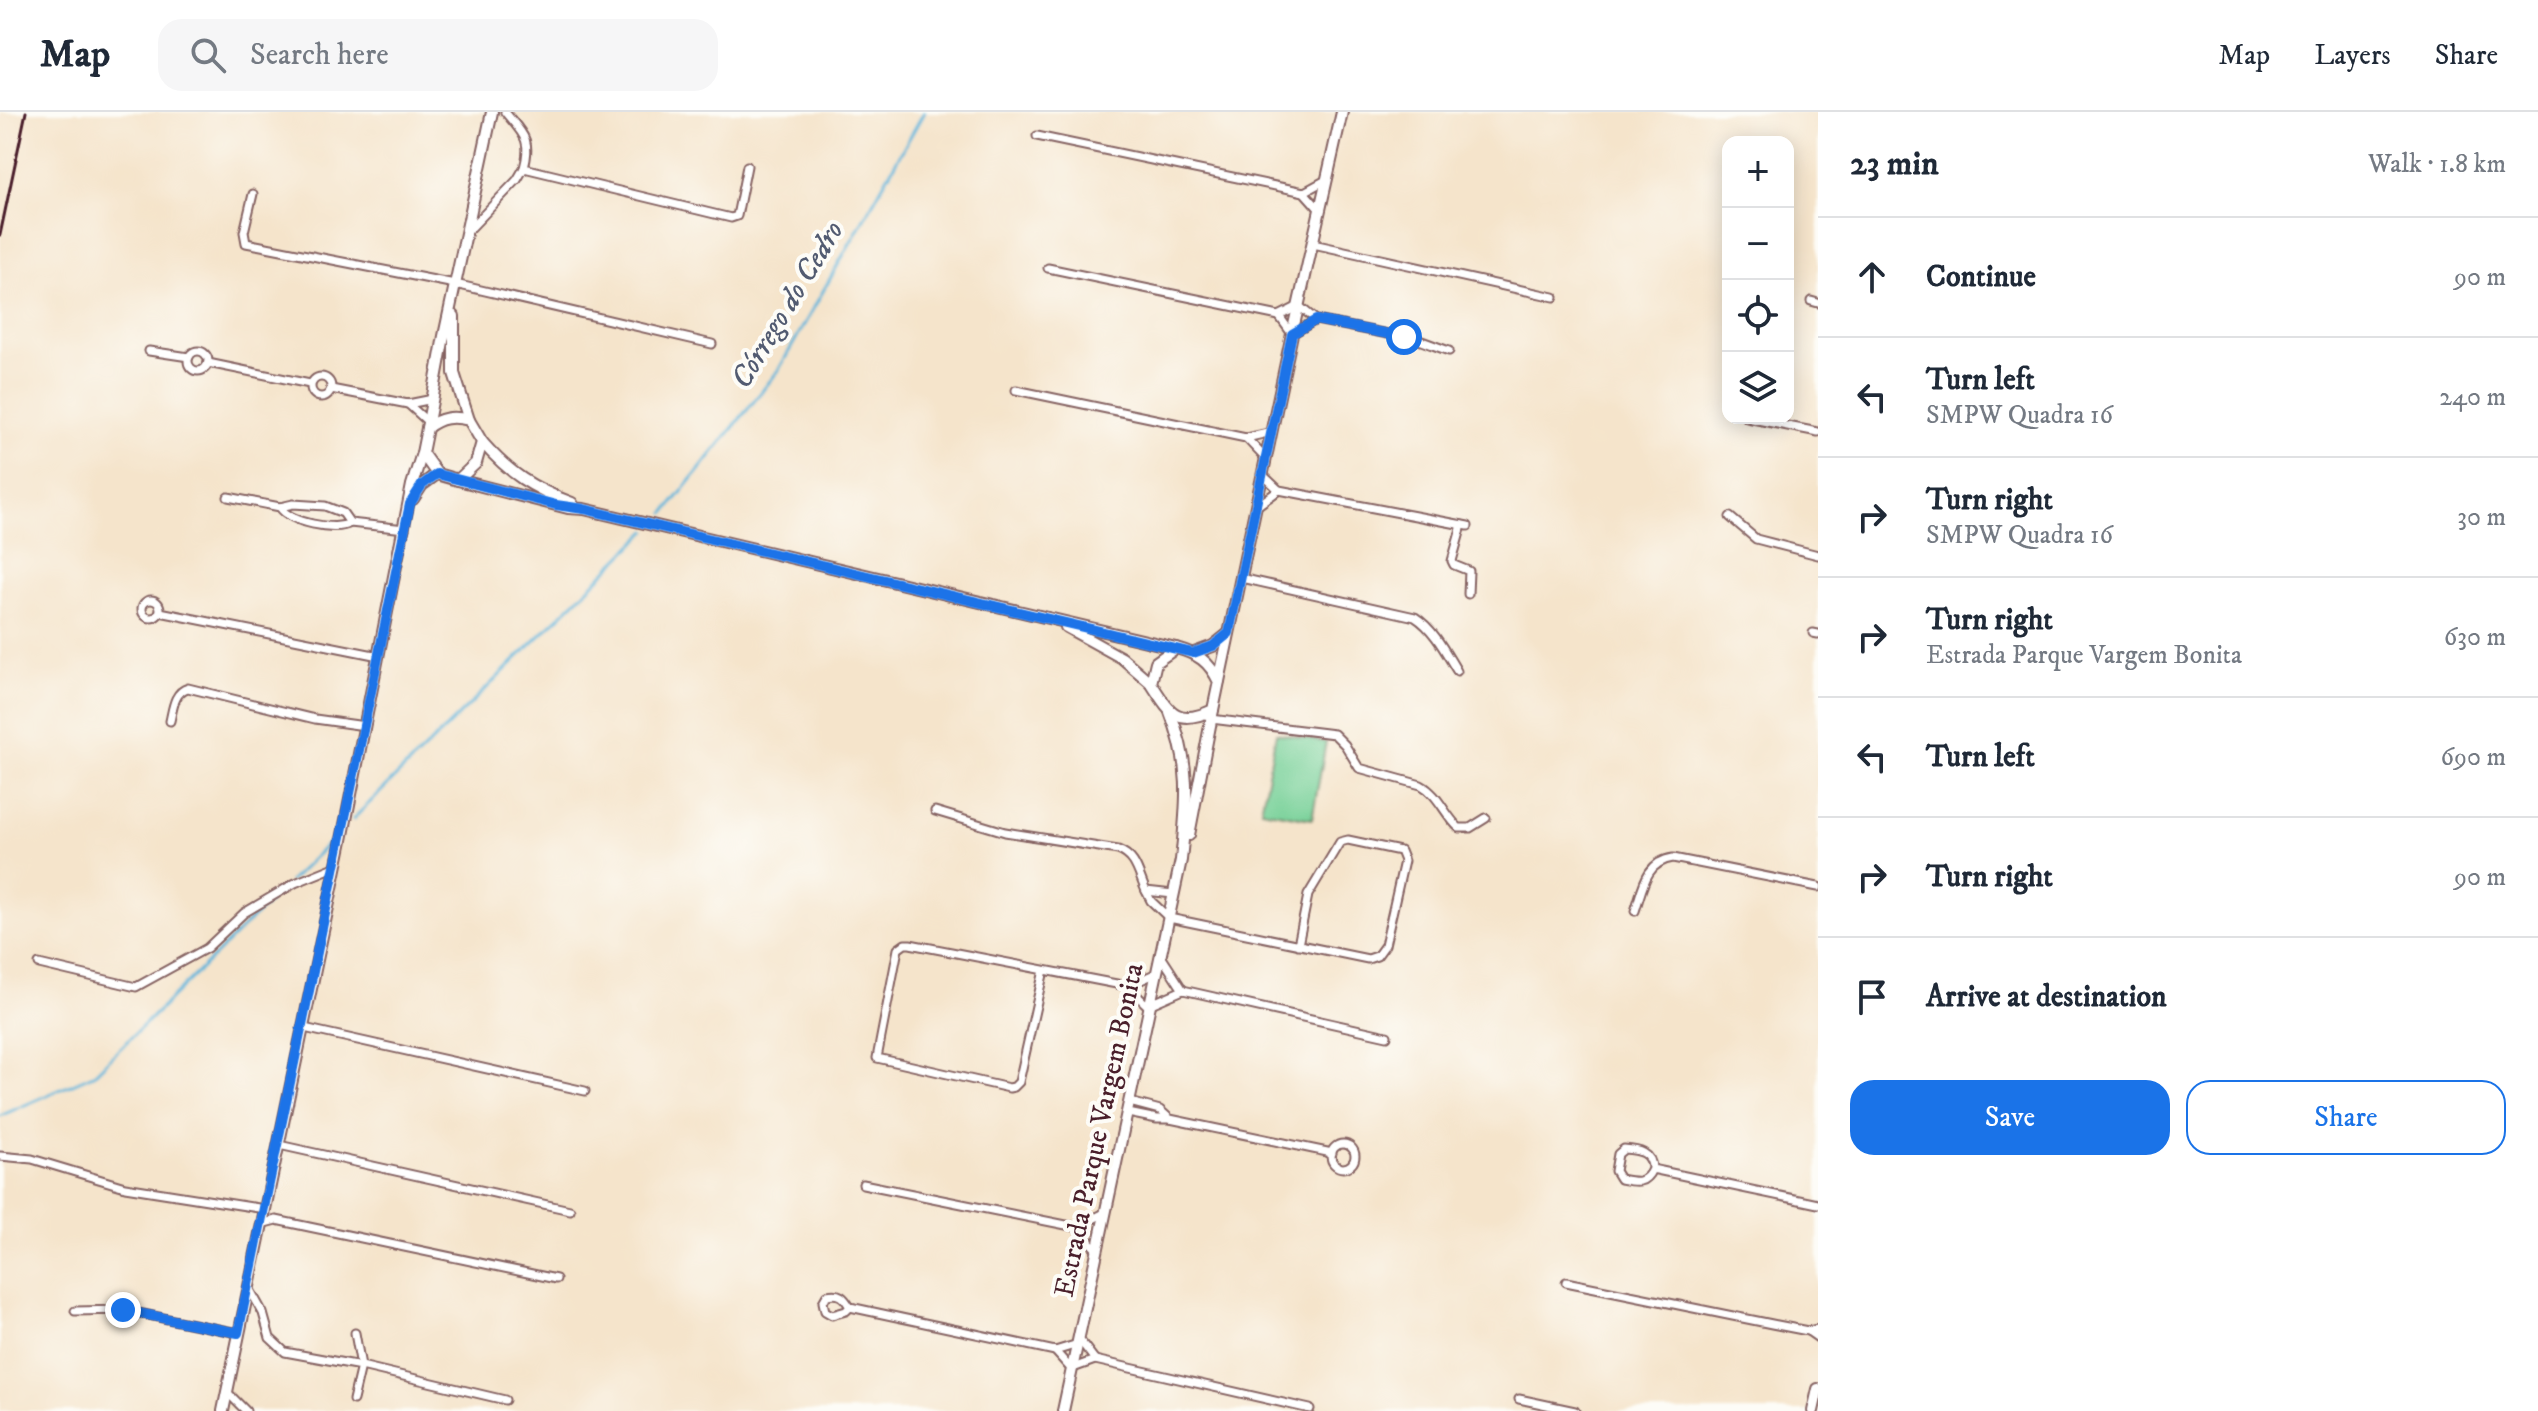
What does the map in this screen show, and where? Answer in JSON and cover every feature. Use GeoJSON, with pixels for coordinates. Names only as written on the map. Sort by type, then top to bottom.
{"type":"FeatureCollection","features":[{"type":"Feature","properties":{"kind":"main road"},"geometry":{"type":"LineString","coordinates":[[223,1411],[304,1028],[412,485],[422,453],[492,112]]}},
{"type":"Feature","properties":{"kind":"main road"},"geometry":{"type":"LineString","coordinates":[[1046,617],[1122,658],[1151,683],[1170,712],[1179,717],[1212,714],[1342,112]]}},
{"type":"Feature","properties":{"kind":"main road"},"geometry":{"type":"LineString","coordinates":[[458,282],[453,323],[454,373],[469,420],[482,442],[508,470],[522,480],[584,509]]}},
{"type":"Feature","properties":{"kind":"main road"},"geometry":{"type":"LineString","coordinates":[[427,425],[450,417],[469,420]]}},
{"type":"Feature","properties":{"kind":"main road"},"geometry":{"type":"LineString","coordinates":[[458,480],[472,469],[482,442]]}},
{"type":"Feature","properties":{"kind":"main road"},"geometry":{"type":"LineString","coordinates":[[422,453],[437,474],[458,480],[1176,648],[1193,653],[1207,662],[1219,682]]}},
{"type":"Feature","properties":{"kind":"main road"},"geometry":{"type":"LineString","coordinates":[[410,504],[422,485],[437,474]]}},
{"type":"Feature","properties":{"kind":"main road"},"geometry":{"type":"LineString","coordinates":[[1193,653],[1213,646],[1229,633]]}},
{"type":"Feature","properties":{"kind":"main road"},"geometry":{"type":"LineString","coordinates":[[1151,683],[1156,662],[1176,648]]}},
{"type":"Feature","properties":{"kind":"main road","name":"Estrada Parque Vargem Bonita"},"geometry":{"type":"LineString","coordinates":[[1170,712],[1183,748],[1187,771],[1181,860]]}},
{"type":"Feature","properties":{"kind":"main road","name":"Estrada Parque Vargem Bonita"},"geometry":{"type":"LineString","coordinates":[[1063,1411],[1212,714]]}},
{"type":"Feature","properties":{"kind":"main road"},"geometry":{"type":"LineString","coordinates":[[1813,1411],[1818,1389]]}},
{"type":"Feature","properties":{"kind":"street"},"geometry":{"type":"LineString","coordinates":[[469,230],[517,180],[524,168],[527,139],[505,112]]}},
{"type":"Feature","properties":{"kind":"street"},"geometry":{"type":"LineString","coordinates":[[1037,136],[1304,192],[1320,210]]}},
{"type":"Feature","properties":{"kind":"street"},"geometry":{"type":"LineString","coordinates":[[524,168],[731,218],[737,216],[740,207],[747,166]]}},
{"type":"Feature","properties":{"kind":"street"},"geometry":{"type":"LineString","coordinates":[[1304,192],[1327,180]]}},
{"type":"Feature","properties":{"kind":"street"},"geometry":{"type":"LineString","coordinates":[[253,194],[244,232],[246,243],[458,282],[712,344]]}},
{"type":"Feature","properties":{"kind":"street"},"geometry":{"type":"LineString","coordinates":[[1313,244],[1554,297]]}},
{"type":"Feature","properties":{"kind":"street"},"geometry":{"type":"LineString","coordinates":[[1048,268],[1279,316],[1299,306],[1316,320],[1419,340],[1449,351]]}},
{"type":"Feature","properties":{"kind":"street"},"geometry":{"type":"LineString","coordinates":[[1279,316],[1292,334],[1316,320]]}},
{"type":"Feature","properties":{"kind":"street"},"geometry":{"type":"LineString","coordinates":[[149,351],[189,357]]}},
{"type":"Feature","properties":{"kind":"street"},"geometry":{"type":"LineString","coordinates":[[199,351],[207,356],[208,363],[204,369],[193,370],[188,364],[189,357],[199,351]]}},
{"type":"Feature","properties":{"kind":"street"},"geometry":{"type":"LineString","coordinates":[[208,363],[310,384]]}},
{"type":"Feature","properties":{"kind":"street"},"geometry":{"type":"LineString","coordinates":[[310,384],[323,376],[329,380],[331,389]]}},
{"type":"Feature","properties":{"kind":"street"},"geometry":{"type":"LineString","coordinates":[[310,384],[318,397],[325,396],[331,389]]}},
{"type":"Feature","properties":{"kind":"street"},"geometry":{"type":"LineString","coordinates":[[331,389],[408,404],[433,399]]}},
{"type":"Feature","properties":{"kind":"street"},"geometry":{"type":"LineString","coordinates":[[1016,390],[1246,438],[1272,432]]}},
{"type":"Feature","properties":{"kind":"street"},"geometry":{"type":"LineString","coordinates":[[408,404],[427,425]]}},
{"type":"Feature","properties":{"kind":"street"},"geometry":{"type":"LineString","coordinates":[[1777,424],[1818,432]]}},
{"type":"Feature","properties":{"kind":"street"},"geometry":{"type":"LineString","coordinates":[[1246,438],[1266,459]]}},
{"type":"Feature","properties":{"kind":"street"},"geometry":{"type":"LineString","coordinates":[[1263,475],[1279,490],[1465,525],[1452,561],[1454,565],[1469,571],[1468,594]]}},
{"type":"Feature","properties":{"kind":"street"},"geometry":{"type":"LineString","coordinates":[[1257,506],[1279,490]]}},
{"type":"Feature","properties":{"kind":"street"},"geometry":{"type":"LineString","coordinates":[[228,497],[280,507],[293,504],[325,506],[343,513],[350,523]]}},
{"type":"Feature","properties":{"kind":"street"},"geometry":{"type":"LineString","coordinates":[[280,507],[287,516],[306,522],[341,527],[350,523],[405,529]]}},
{"type":"Feature","properties":{"kind":"street"},"geometry":{"type":"LineString","coordinates":[[1730,517],[1756,539],[1818,555]]}},
{"type":"Feature","properties":{"kind":"street"},"geometry":{"type":"LineString","coordinates":[[1241,578],[1415,617],[1424,623],[1457,671]]}},
{"type":"Feature","properties":{"kind":"street"},"geometry":{"type":"LineString","coordinates":[[160,612],[379,656]]}},
{"type":"Feature","properties":{"kind":"street"},"geometry":{"type":"LineString","coordinates":[[170,721],[179,691],[188,688],[315,719],[365,726]]}},
{"type":"Feature","properties":{"kind":"street"},"geometry":{"type":"LineString","coordinates":[[1212,714],[1334,734],[1342,740],[1359,768],[1430,790],[1459,828],[1470,828],[1486,818]]}},
{"type":"Feature","properties":{"kind":"street"},"geometry":{"type":"LineString","coordinates":[[935,811],[1005,832],[1128,854],[1134,860],[1151,901],[1169,918],[1298,945],[1368,959],[1377,956],[1385,945],[1404,861],[1400,851],[1348,840],[1340,842],[1309,891],[1298,945]]}},
{"type":"Feature","properties":{"kind":"street"},"geometry":{"type":"LineString","coordinates":[[1635,911],[1649,870],[1655,863],[1673,858],[1818,887]]}},
{"type":"Feature","properties":{"kind":"street"},"geometry":{"type":"LineString","coordinates":[[39,964],[136,987],[207,948],[244,913],[295,883],[337,866]]}},
{"type":"Feature","properties":{"kind":"street"},"geometry":{"type":"LineString","coordinates":[[1146,891],[1173,894]]}},
{"type":"Feature","properties":{"kind":"street"},"geometry":{"type":"LineString","coordinates":[[1044,970],[1019,1082],[1014,1087],[877,1058],[898,949],[910,944],[1127,986],[1150,1006],[1183,990],[1387,1036]]}},
{"type":"Feature","properties":{"kind":"street"},"geometry":{"type":"LineString","coordinates":[[1161,956],[1183,990]]}},
{"type":"Feature","properties":{"kind":"street"},"geometry":{"type":"LineString","coordinates":[[1127,986],[1157,973]]}},
{"type":"Feature","properties":{"kind":"street"},"geometry":{"type":"LineString","coordinates":[[304,1028],[585,1091]]}},
{"type":"Feature","properties":{"kind":"street"},"geometry":{"type":"LineString","coordinates":[[1129,1107],[1157,1119],[1170,1119],[1332,1153]]}},
{"type":"Feature","properties":{"kind":"street"},"geometry":{"type":"LineString","coordinates":[[279,1145],[570,1210]]}},
{"type":"Feature","properties":{"kind":"street"},"geometry":{"type":"LineString","coordinates":[[1624,1149],[1646,1153],[1651,1158],[1652,1169],[1648,1178],[1639,1182],[1620,1179],[1615,1171],[1618,1154],[1624,1149]]}},
{"type":"Feature","properties":{"kind":"street"},"geometry":{"type":"LineString","coordinates":[[0,1156],[32,1159],[125,1187],[265,1207],[276,1220]]}},
{"type":"Feature","properties":{"kind":"street"},"geometry":{"type":"LineString","coordinates":[[1652,1169],[1818,1204]]}},
{"type":"Feature","properties":{"kind":"street"},"geometry":{"type":"LineString","coordinates":[[863,1184],[1076,1227],[1098,1251]]}},
{"type":"Feature","properties":{"kind":"street"},"geometry":{"type":"LineString","coordinates":[[1076,1227],[1106,1213]]}},
{"type":"Feature","properties":{"kind":"street"},"geometry":{"type":"LineString","coordinates":[[261,1224],[276,1220],[556,1279]]}},
{"type":"Feature","properties":{"kind":"street"},"geometry":{"type":"LineString","coordinates":[[1566,1282],[1808,1331],[1818,1329]]}},
{"type":"Feature","properties":{"kind":"street"},"geometry":{"type":"LineString","coordinates":[[249,1288],[263,1313],[270,1338],[279,1349],[505,1400]]}},
{"type":"Feature","properties":{"kind":"street"},"geometry":{"type":"LineString","coordinates":[[850,1307],[1055,1351],[1073,1369],[1095,1360],[1310,1409]]}},
{"type":"Feature","properties":{"kind":"street"},"geometry":{"type":"LineString","coordinates":[[75,1311],[109,1308],[238,1333]]}},
{"type":"Feature","properties":{"kind":"street"},"geometry":{"type":"LineString","coordinates":[[1808,1331],[1818,1338]]}},
{"type":"Feature","properties":{"kind":"street"},"geometry":{"type":"LineString","coordinates":[[353,1400],[361,1366],[355,1333]]}},
{"type":"Feature","properties":{"kind":"street"},"geometry":{"type":"LineString","coordinates":[[1055,1351],[1079,1341],[1095,1360]]}},
{"type":"Feature","properties":{"kind":"street"},"geometry":{"type":"LineString","coordinates":[[227,1392],[246,1411]]}},
{"type":"Feature","properties":{"kind":"street"},"geometry":{"type":"LineString","coordinates":[[1519,1399],[1575,1411]]}},
{"type":"Feature","properties":{"kind":"green space"},"geometry":{"type":"Polygon","coordinates":[[[1276,733],[1326,742],[1312,819],[1261,810],[1276,733]]]}},
{"type":"Feature","properties":{"kind":"waterway","name":"Córrego do Cedro"},"geometry":{"type":"LineString","coordinates":[[665,513],[778,371],[924,112]]}},
{"type":"Feature","properties":{"kind":"waterway"},"geometry":{"type":"LineString","coordinates":[[353,819],[647,531]]}},
{"type":"Feature","properties":{"kind":"waterway"},"geometry":{"type":"LineString","coordinates":[[290,881],[337,835]]}},
{"type":"Feature","properties":{"kind":"waterway"},"geometry":{"type":"LineString","coordinates":[[0,1116],[93,1075],[269,902]]}},
{"type":"Feature","properties":{"kind":"railway"},"geometry":{"type":"LineString","coordinates":[[0,235],[26,112]]}},
{"type":"Feature","properties":{"kind":"route"},"geometry":{"type":"LineString","coordinates":[[123,1310],[238,1333],[304,1028],[410,504],[426,480],[437,474],[556,505],[584,509],[1193,653],[1213,646],[1229,633],[1292,334],[1316,320],[1404,337]]}}]}
